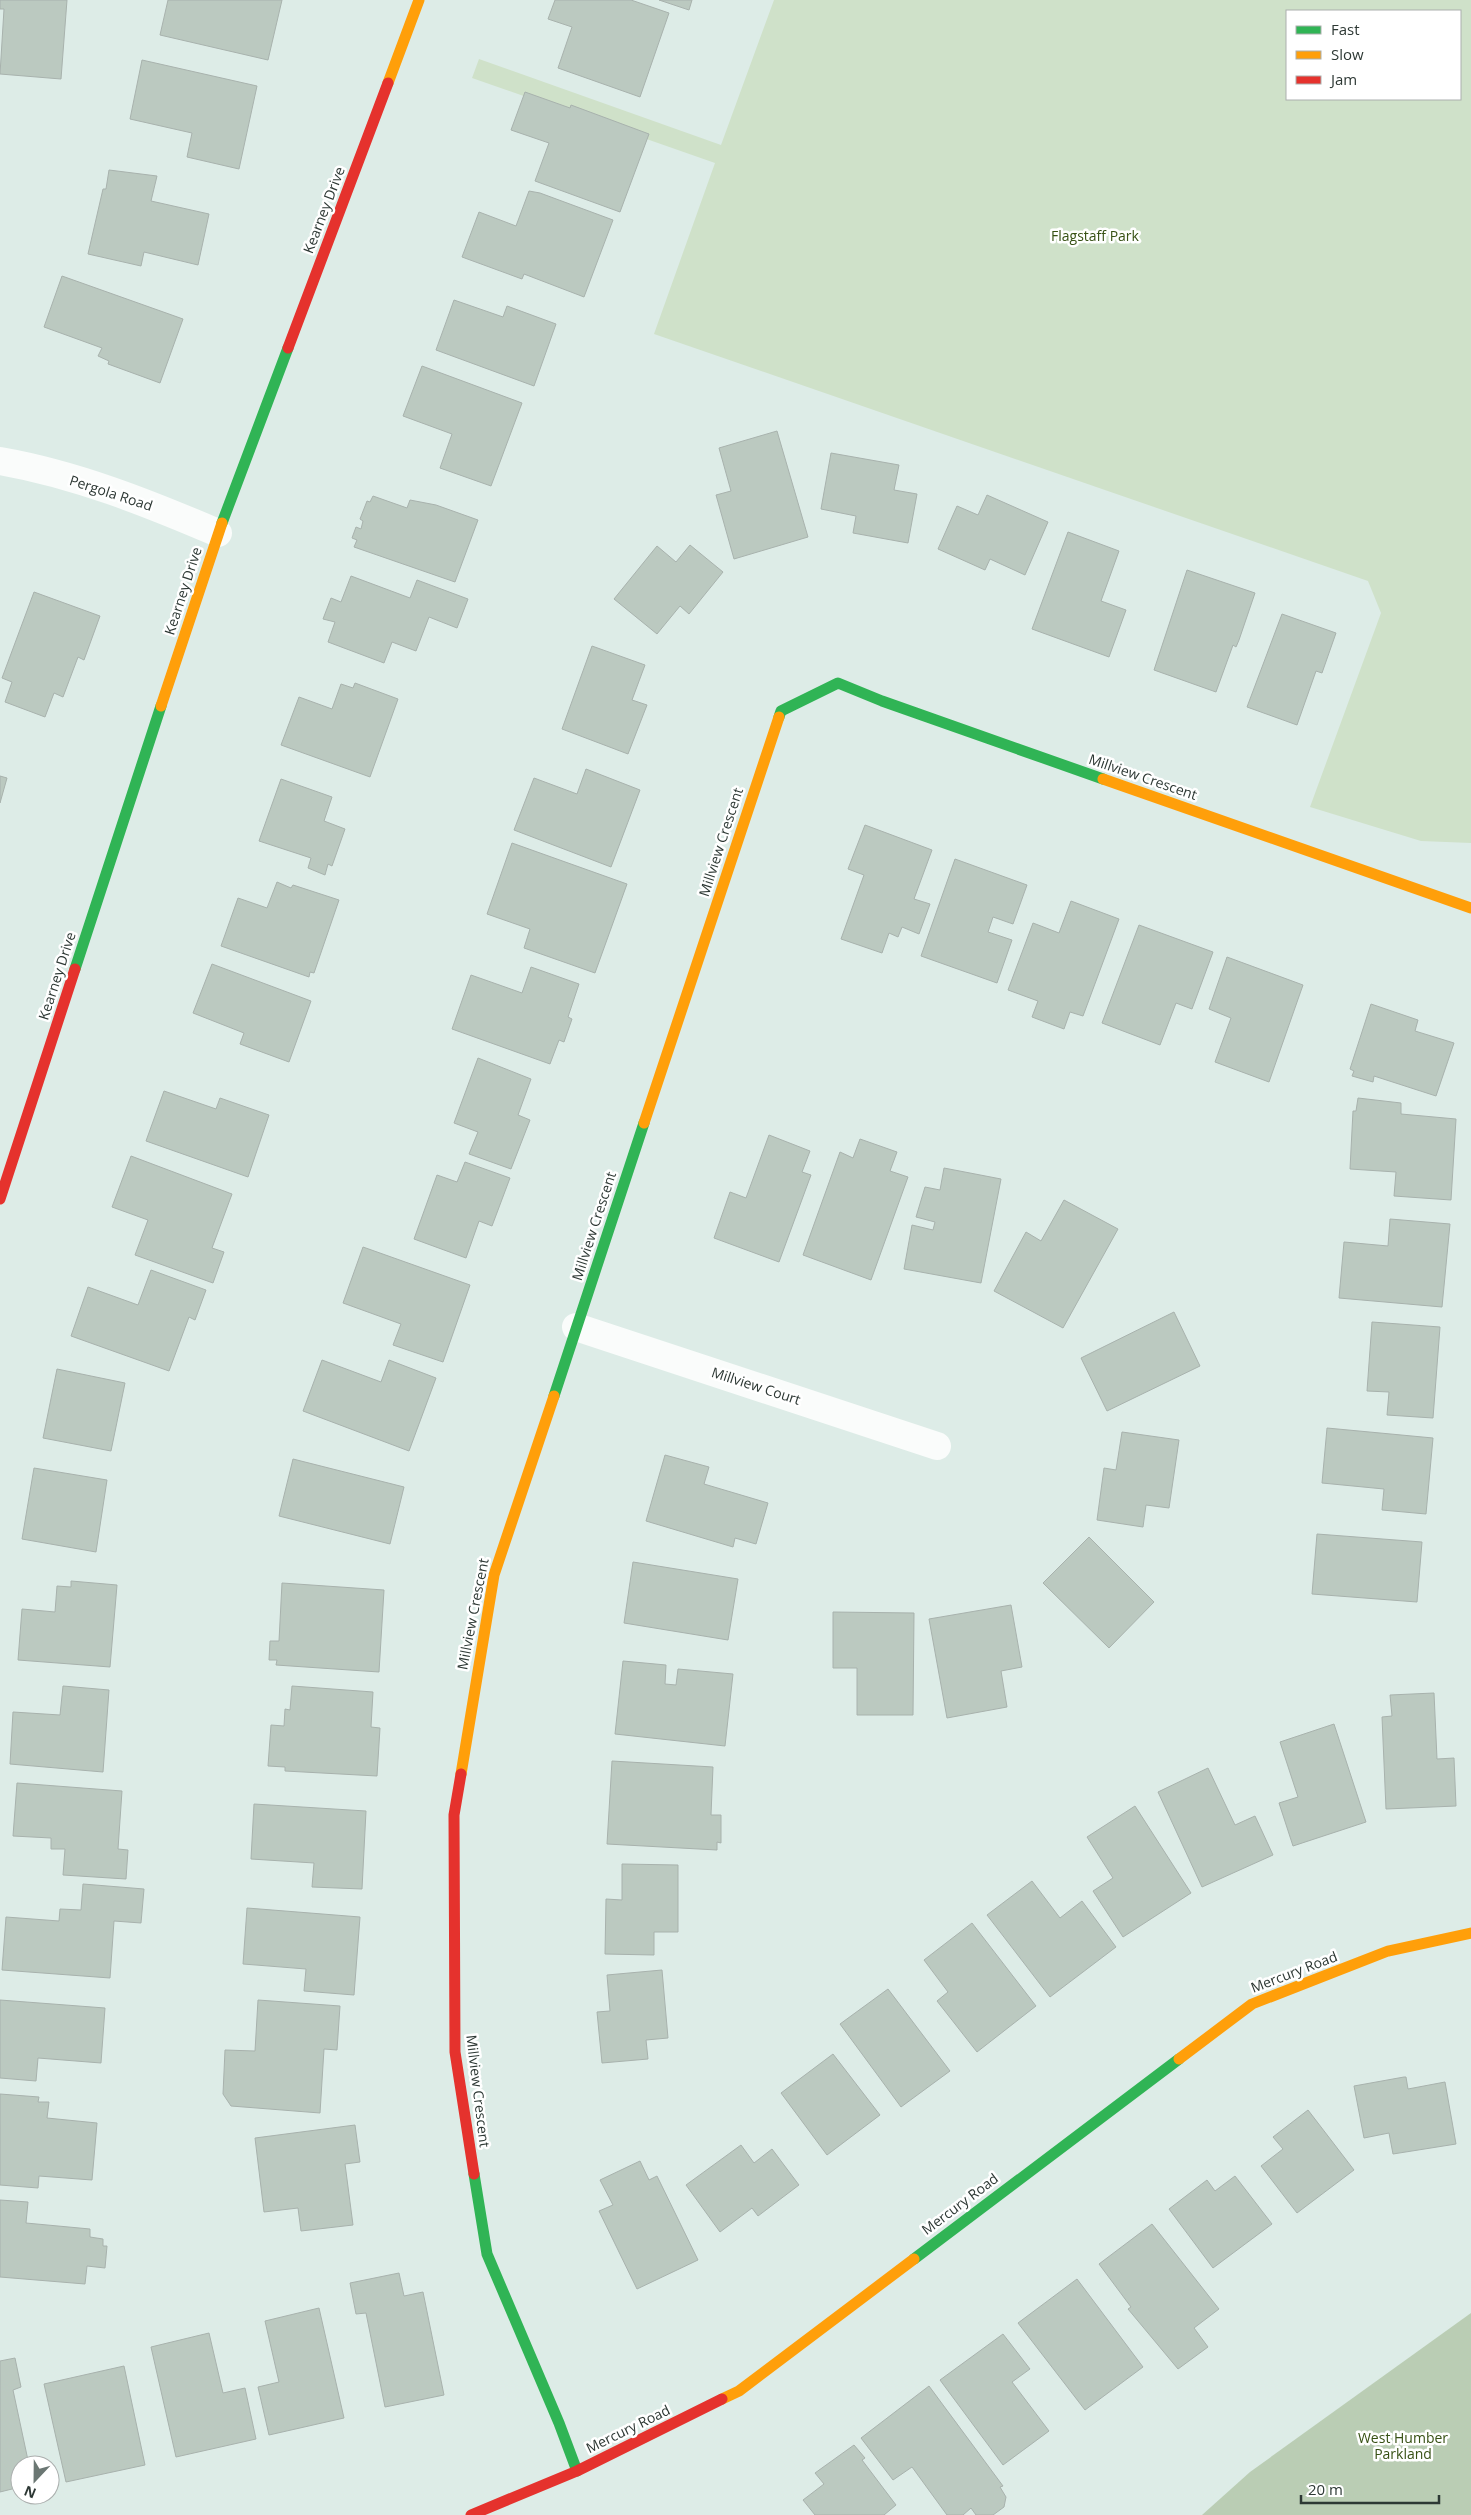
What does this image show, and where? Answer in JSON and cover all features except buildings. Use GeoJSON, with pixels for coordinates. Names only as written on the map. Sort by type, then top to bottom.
{"type":"FeatureCollection","features":[{"type":"Feature","properties":{"kind":"street","name":"Kearney Drive"},"geometry":{"type":"LineString","coordinates":[[0,1199],[218,533],[419,0]]}},
{"type":"Feature","properties":{"kind":"street","name":"Pergola Road"},"geometry":{"type":"LineString","coordinates":[[0,461],[32,467],[125,496],[218,533]]}},
{"type":"Feature","properties":{"kind":"street","name":"Millview Crescent"},"geometry":{"type":"LineString","coordinates":[[577,2471],[559,2423],[487,2254],[455,2052],[454,1815],[494,1574],[780,712],[838,684],[1471,908]]}},
{"type":"Feature","properties":{"kind":"street","name":"Millview Court"},"geometry":{"type":"LineString","coordinates":[[576,1327],[936,1446]]}},
{"type":"Feature","properties":{"kind":"street","name":"Mercury Road"},"geometry":{"type":"LineString","coordinates":[[471,2515],[577,2471],[740,2391],[1252,2004],[1388,1951],[1471,1933]]}},
{"type":"Feature","properties":{"kind":"green space","name":"Flagstaff Park"},"geometry":{"type":"Polygon","coordinates":[[[774,0],[1471,0],[1471,843],[1421,841],[1310,807],[1381,613],[1368,581],[654,334],[715,163],[472,78],[479,59],[721,145],[774,0]]]}},
{"type":"Feature","properties":{"kind":"green space","name":"West Humber Parkland"},"geometry":{"type":"Polygon","coordinates":[[[1471,2313],[1471,2515],[1202,2515],[1250,2472],[1471,2313]]]}},
{"type":"Feature","properties":{"kind":"traffic: fast"},"geometry":{"type":"LineString","coordinates":[[222,523],[288,348]]}},
{"type":"Feature","properties":{"kind":"traffic: fast"},"geometry":{"type":"LineString","coordinates":[[779,717],[781,711],[838,683],[882,701],[1103,779]]}},
{"type":"Feature","properties":{"kind":"traffic: fast"},"geometry":{"type":"LineString","coordinates":[[75,969],[161,706]]}},
{"type":"Feature","properties":{"kind":"traffic: fast"},"geometry":{"type":"LineString","coordinates":[[554,1396],[644,1123]]}},
{"type":"Feature","properties":{"kind":"traffic: fast"},"geometry":{"type":"LineString","coordinates":[[914,2259],[1179,2059]]}},
{"type":"Feature","properties":{"kind":"traffic: fast"},"geometry":{"type":"LineString","coordinates":[[474,2174],[487,2254],[559,2423],[577,2471]]}},
{"type":"Feature","properties":{"kind":"traffic: slow"},"geometry":{"type":"LineString","coordinates":[[388,83],[419,0]]}},
{"type":"Feature","properties":{"kind":"traffic: slow"},"geometry":{"type":"LineString","coordinates":[[161,706],[222,523]]}},
{"type":"Feature","properties":{"kind":"traffic: slow"},"geometry":{"type":"LineString","coordinates":[[644,1123],[779,717]]}},
{"type":"Feature","properties":{"kind":"traffic: slow"},"geometry":{"type":"LineString","coordinates":[[1103,779],[1471,908]]}},
{"type":"Feature","properties":{"kind":"traffic: slow"},"geometry":{"type":"LineString","coordinates":[[461,1774],[494,1575],[554,1396]]}},
{"type":"Feature","properties":{"kind":"traffic: slow"},"geometry":{"type":"LineString","coordinates":[[1179,2059],[1252,2004],[1388,1951],[1471,1933]]}},
{"type":"Feature","properties":{"kind":"traffic: slow"},"geometry":{"type":"LineString","coordinates":[[722,2399],[739,2391],[914,2259]]}},
{"type":"Feature","properties":{"kind":"traffic: jam"},"geometry":{"type":"LineString","coordinates":[[288,348],[388,83]]}},
{"type":"Feature","properties":{"kind":"traffic: jam"},"geometry":{"type":"LineString","coordinates":[[0,1199],[75,969]]}},
{"type":"Feature","properties":{"kind":"traffic: jam"},"geometry":{"type":"LineString","coordinates":[[461,1774],[454,1815],[455,2052],[474,2174]]}},
{"type":"Feature","properties":{"kind":"traffic: jam"},"geometry":{"type":"LineString","coordinates":[[471,2515],[577,2471],[722,2399]]}}]}
